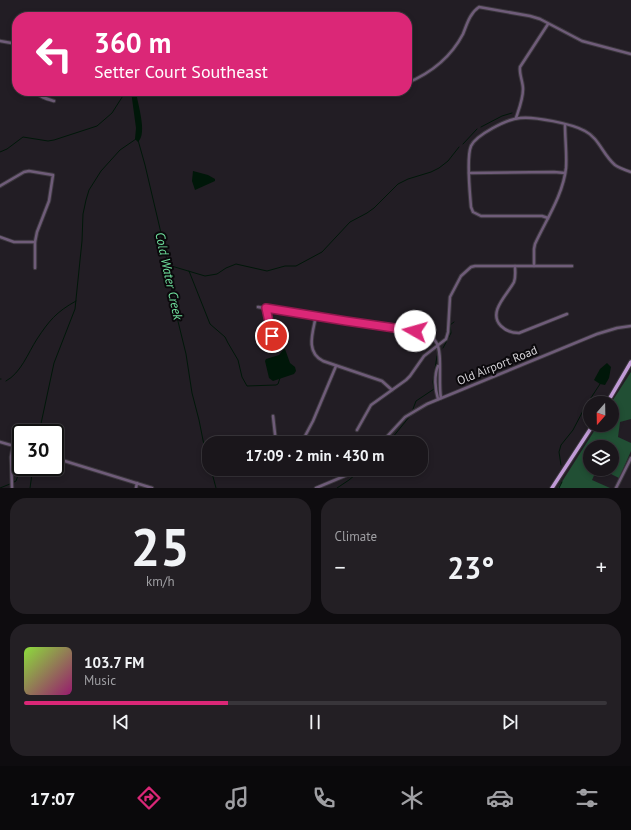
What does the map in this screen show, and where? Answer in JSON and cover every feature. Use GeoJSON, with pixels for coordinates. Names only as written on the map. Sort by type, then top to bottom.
{"type":"FeatureCollection","features":[{"type":"Feature","properties":{"kind":"main road"},"geometry":{"type":"LineString","coordinates":[[611,396],[631,362]]}},
{"type":"Feature","properties":{"kind":"main road"},"geometry":{"type":"LineString","coordinates":[[552,488],[588,432]]}},
{"type":"Feature","properties":{"kind":"street"},"geometry":{"type":"LineString","coordinates":[[412,80],[427,73],[445,59],[458,42],[473,14],[479,7],[530,16],[582,41],[631,54]]}},
{"type":"Feature","properties":{"kind":"street"},"geometry":{"type":"LineString","coordinates":[[516,118],[523,94],[520,67],[548,24]]}},
{"type":"Feature","properties":{"kind":"street"},"geometry":{"type":"LineString","coordinates":[[0,41],[12,43]]}},
{"type":"Feature","properties":{"kind":"street"},"geometry":{"type":"LineString","coordinates":[[41,96],[54,101]]}},
{"type":"Feature","properties":{"kind":"street"},"geometry":{"type":"LineString","coordinates":[[548,218],[529,216],[481,216],[473,212],[471,207],[469,151],[473,142],[481,136],[516,118],[526,118],[565,125],[581,129],[591,135],[612,162],[618,167],[631,172]]}},
{"type":"Feature","properties":{"kind":"street"},"geometry":{"type":"LineString","coordinates":[[534,266],[534,249],[557,198],[565,173],[565,125]]}},
{"type":"Feature","properties":{"kind":"street"},"geometry":{"type":"LineString","coordinates":[[0,186],[28,171],[53,175],[48,201],[35,242],[35,268]]}},
{"type":"Feature","properties":{"kind":"street"},"geometry":{"type":"LineString","coordinates":[[469,173],[565,173]]}},
{"type":"Feature","properties":{"kind":"street"},"geometry":{"type":"LineString","coordinates":[[0,237],[14,242],[35,242]]}},
{"type":"Feature","properties":{"kind":"street"},"geometry":{"type":"LineString","coordinates":[[356,430],[371,405],[410,376],[424,356],[438,346],[447,336],[450,297],[464,271],[474,266],[572,266]]}},
{"type":"Feature","properties":{"kind":"street"},"geometry":{"type":"LineString","coordinates":[[515,266],[514,282],[497,310],[499,323],[503,327],[512,332],[519,333],[567,314]]}},
{"type":"Feature","properties":{"kind":"street"},"geometry":{"type":"LineString","coordinates":[[258,307],[421,331],[428,334],[438,346],[439,364],[436,370],[436,388],[440,398]]}},
{"type":"Feature","properties":{"kind":"street"},"geometry":{"type":"LineString","coordinates":[[266,308],[272,336]]}},
{"type":"Feature","properties":{"kind":"street"},"geometry":{"type":"LineString","coordinates":[[316,316],[311,342],[313,352],[319,359],[382,381],[392,390]]}},
{"type":"Feature","properties":{"kind":"street","name":"Old Airport Road"},"geometry":{"type":"LineString","coordinates":[[387,436],[405,417],[440,398],[597,334],[617,328],[631,326]]}},
{"type":"Feature","properties":{"kind":"street"},"geometry":{"type":"LineString","coordinates":[[305,436],[336,366]]}},
{"type":"Feature","properties":{"kind":"street"},"geometry":{"type":"LineString","coordinates":[[273,416],[275,436]]}},
{"type":"Feature","properties":{"kind":"street"},"geometry":{"type":"LineString","coordinates":[[0,442],[12,446]]}},
{"type":"Feature","properties":{"kind":"street"},"geometry":{"type":"LineString","coordinates":[[12,452],[12,488]]}},
{"type":"Feature","properties":{"kind":"street"},"geometry":{"type":"LineString","coordinates":[[616,488],[631,458]]}},
{"type":"Feature","properties":{"kind":"street"},"geometry":{"type":"LineString","coordinates":[[64,461],[152,488]]}},
{"type":"Feature","properties":{"kind":"street"},"geometry":{"type":"LineString","coordinates":[[316,488],[345,476]]}},
{"type":"Feature","properties":{"kind":"street"},"geometry":{"type":"LineString","coordinates":[[136,488],[137,483]]}},
{"type":"Feature","properties":{"kind":"green space"},"geometry":{"type":"Polygon","coordinates":[[[631,372],[631,419],[620,422],[619,430],[619,396],[616,396],[631,372]]]}},
{"type":"Feature","properties":{"kind":"green space"},"geometry":{"type":"Polygon","coordinates":[[[594,432],[619,432],[618,437],[631,443],[631,451],[619,478],[615,476],[619,476],[619,440],[588,440],[594,432]]]}},
{"type":"Feature","properties":{"kind":"green space"},"geometry":{"type":"Polygon","coordinates":[[[583,449],[583,476],[594,476],[592,480],[610,488],[558,488],[583,449]]]}},
{"type":"Feature","properties":{"kind":"shaded area"},"geometry":{"type":"Polygon","coordinates":[[[132,96],[137,96],[142,125],[141,138],[138,142],[135,139],[136,128],[132,96]]]}},
{"type":"Feature","properties":{"kind":"shaded area"},"geometry":{"type":"Polygon","coordinates":[[[193,171],[208,175],[215,179],[215,181],[195,190],[192,181],[193,171]]]}},
{"type":"Feature","properties":{"kind":"shaded area"},"geometry":{"type":"Polygon","coordinates":[[[284,349],[290,363],[295,367],[296,371],[294,374],[273,381],[269,378],[265,361],[266,359],[279,355],[284,349]]]}},
{"type":"Feature","properties":{"kind":"shaded area"},"geometry":{"type":"Polygon","coordinates":[[[607,363],[611,367],[609,378],[605,385],[600,384],[594,380],[600,369],[607,363]]]}},
{"type":"Feature","properties":{"kind":"waterway"},"geometry":{"type":"LineString","coordinates":[[0,152],[7,149],[23,137],[48,141],[97,126],[112,113],[123,96]]}},
{"type":"Feature","properties":{"kind":"waterway"},"geometry":{"type":"LineString","coordinates":[[481,127],[502,116],[512,113]]}},
{"type":"Feature","properties":{"kind":"waterway"},"geometry":{"type":"LineString","coordinates":[[463,144],[477,129]]}},
{"type":"Feature","properties":{"kind":"waterway"},"geometry":{"type":"LineString","coordinates":[[41,424],[54,363],[75,309],[82,241],[83,214],[89,190],[101,171],[120,150],[136,139]]}},
{"type":"Feature","properties":{"kind":"waterway","name":"Cold Water Creek"},"geometry":{"type":"LineString","coordinates":[[138,140],[165,250],[175,309],[186,354],[192,393],[202,436]]}},
{"type":"Feature","properties":{"kind":"waterway"},"geometry":{"type":"LineString","coordinates":[[168,265],[205,276],[217,274],[236,264],[267,271],[285,266],[296,266],[322,252],[350,222],[374,208],[398,184],[439,168],[448,161],[459,147]]}},
{"type":"Feature","properties":{"kind":"waterway"},"geometry":{"type":"LineString","coordinates":[[189,271],[210,324],[225,337],[238,360],[242,377],[247,386],[276,385],[278,384],[280,378]]}},
{"type":"Feature","properties":{"kind":"waterway"},"geometry":{"type":"LineString","coordinates":[[6,381],[20,368],[49,322],[63,309],[76,301]]}},
{"type":"Feature","properties":{"kind":"waterway"},"geometry":{"type":"LineString","coordinates":[[443,348],[451,333],[450,325],[454,322]]}},
{"type":"Feature","properties":{"kind":"waterway"},"geometry":{"type":"LineString","coordinates":[[413,409],[416,401],[434,389],[433,382],[437,356]]}},
{"type":"Feature","properties":{"kind":"waterway"},"geometry":{"type":"LineString","coordinates":[[561,465],[559,452],[561,445],[573,430],[585,407],[600,384]]}},
{"type":"Feature","properties":{"kind":"waterway"},"geometry":{"type":"LineString","coordinates":[[394,436],[410,416]]}},
{"type":"Feature","properties":{"kind":"waterway"},"geometry":{"type":"LineString","coordinates":[[14,482],[18,476]]}},
{"type":"Feature","properties":{"kind":"waterway"},"geometry":{"type":"LineString","coordinates":[[30,488],[32,476]]}},
{"type":"Feature","properties":{"kind":"waterway","name":"Cold Water Creek"},"geometry":{"type":"LineString","coordinates":[[213,476],[216,488]]}},
{"type":"Feature","properties":{"kind":"waterway"},"geometry":{"type":"LineString","coordinates":[[337,488],[354,476]]}},
{"type":"Feature","properties":{"kind":"waterway"},"geometry":{"type":"LineString","coordinates":[[559,488],[562,482]]}},
{"type":"Feature","properties":{"kind":"waterway"},"geometry":{"type":"LineString","coordinates":[[0,488],[10,484]]}},
{"type":"Feature","properties":{"kind":"route"},"geometry":{"type":"LineString","coordinates":[[272,336],[266,308],[415,331]]}}]}
